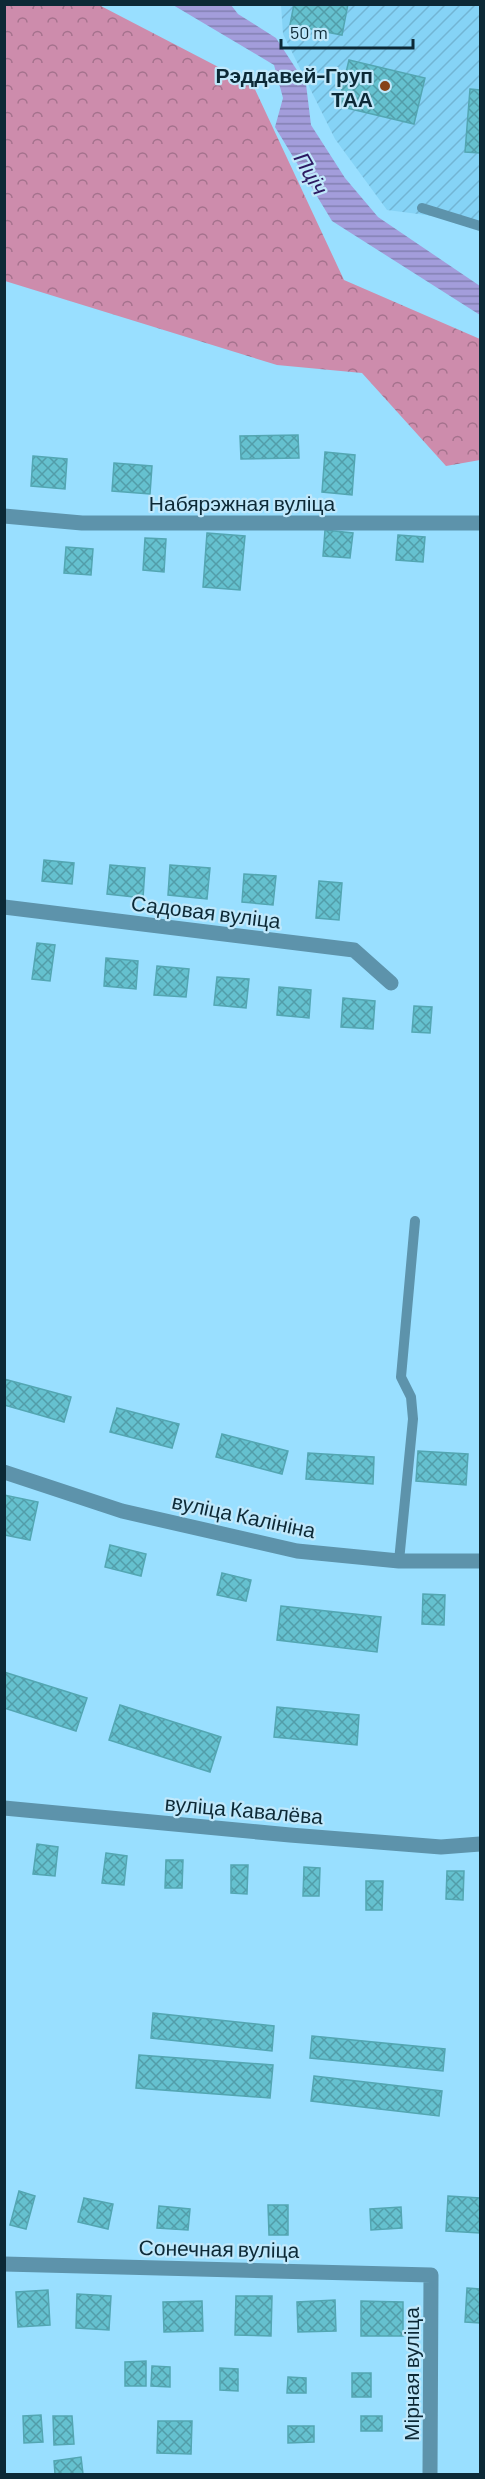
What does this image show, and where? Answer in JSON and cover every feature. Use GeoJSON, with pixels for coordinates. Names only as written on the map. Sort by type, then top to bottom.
{"type":"FeatureCollection","features":[{"type":"Feature","properties":{"kind":"street","name":"Набярэжная вуліца"},"geometry":{"type":"LineString","coordinates":[[4,516],[82,523],[480,523]]}},
{"type":"Feature","properties":{"kind":"street","name":"Садовая вуліца"},"geometry":{"type":"LineString","coordinates":[[4,907],[354,950],[391,983]]}},
{"type":"Feature","properties":{"kind":"street","name":"вуліца Калініна"},"geometry":{"type":"LineString","coordinates":[[4,1472],[122,1510],[297,1551],[399,1561],[480,1561]]}},
{"type":"Feature","properties":{"kind":"street","name":"вуліца Кавалёва"},"geometry":{"type":"LineString","coordinates":[[4,1808],[441,1847],[480,1844]]}},
{"type":"Feature","properties":{"kind":"street","name":"Сонечная вуліца"},"geometry":{"type":"LineString","coordinates":[[4,2264],[431,2275]]}},
{"type":"Feature","properties":{"kind":"street","name":"Мірная вуліца"},"geometry":{"type":"LineString","coordinates":[[430,2475],[431,2275]]}},
{"type":"Feature","properties":{"kind":"lane"},"geometry":{"type":"LineString","coordinates":[[422,208],[480,226]]}},
{"type":"Feature","properties":{"kind":"lane"},"geometry":{"type":"LineString","coordinates":[[399,1561],[413,1419],[411,1397],[401,1377],[415,1221]]}},
{"type":"Feature","properties":{"kind":"shaded area"},"geometry":{"type":"Polygon","coordinates":[[[281,5],[480,5],[480,222],[387,210],[335,139],[283,34],[281,5]]]}},
{"type":"Feature","properties":{"kind":"green space"},"geometry":{"type":"Polygon","coordinates":[[[4,5],[99,5],[253,85],[344,280],[480,339],[480,460],[446,466],[362,373],[277,365],[5,281],[4,5]]]}},
{"type":"Feature","properties":{"kind":"water","name":"Пціч"},"geometry":{"type":"Polygon","coordinates":[[[173,5],[231,5],[238,14],[276,38],[306,84],[311,125],[345,178],[378,217],[480,286],[480,315],[332,221],[275,127],[283,98],[274,65],[173,5]]]}},
{"type":"Feature","properties":{"kind":"building"},"geometry":{"type":"Polygon","coordinates":[[[294,4],[348,4],[342,35],[290,25],[294,4]]]}},
{"type":"Feature","properties":{"kind":"building"},"geometry":{"type":"Polygon","coordinates":[[[349,60],[425,78],[414,124],[338,106],[349,60]]]}},
{"type":"Feature","properties":{"kind":"building"},"geometry":{"type":"Polygon","coordinates":[[[470,89],[480,90],[480,153],[465,152],[470,89]]]}},
{"type":"Feature","properties":{"kind":"building"},"geometry":{"type":"Polygon","coordinates":[[[298,435],[299,458],[241,459],[240,436],[298,435]]]}},
{"type":"Feature","properties":{"kind":"building"},"geometry":{"type":"Polygon","coordinates":[[[325,452],[355,455],[352,495],[322,492],[325,452]]]}},
{"type":"Feature","properties":{"kind":"building"},"geometry":{"type":"Polygon","coordinates":[[[33,456],[67,459],[65,489],[31,486],[33,456]]]}},
{"type":"Feature","properties":{"kind":"building"},"geometry":{"type":"Polygon","coordinates":[[[114,463],[152,466],[150,494],[112,491],[114,463]]]}},
{"type":"Feature","properties":{"kind":"building"},"geometry":{"type":"Polygon","coordinates":[[[325,530],[353,533],[350,558],[323,556],[325,530]]]}},
{"type":"Feature","properties":{"kind":"building"},"geometry":{"type":"Polygon","coordinates":[[[207,533],[245,536],[240,590],[203,587],[207,533]]]}},
{"type":"Feature","properties":{"kind":"building"},"geometry":{"type":"Polygon","coordinates":[[[398,535],[425,537],[423,562],[396,560],[398,535]]]}},
{"type":"Feature","properties":{"kind":"building"},"geometry":{"type":"Polygon","coordinates":[[[145,538],[166,539],[164,572],[143,570],[145,538]]]}},
{"type":"Feature","properties":{"kind":"building"},"geometry":{"type":"Polygon","coordinates":[[[66,547],[93,549],[91,575],[64,573],[66,547]]]}},
{"type":"Feature","properties":{"kind":"building"},"geometry":{"type":"Polygon","coordinates":[[[44,860],[74,863],[72,884],[42,881],[44,860]]]}},
{"type":"Feature","properties":{"kind":"building"},"geometry":{"type":"Polygon","coordinates":[[[110,865],[145,868],[143,898],[107,894],[110,865]]]}},
{"type":"Feature","properties":{"kind":"building"},"geometry":{"type":"Polygon","coordinates":[[[170,865],[210,868],[207,899],[168,895],[170,865]]]}},
{"type":"Feature","properties":{"kind":"building"},"geometry":{"type":"Polygon","coordinates":[[[244,874],[276,876],[273,905],[242,902],[244,874]]]}},
{"type":"Feature","properties":{"kind":"building"},"geometry":{"type":"Polygon","coordinates":[[[319,881],[342,883],[339,920],[316,918],[319,881]]]}},
{"type":"Feature","properties":{"kind":"building"},"geometry":{"type":"Polygon","coordinates":[[[37,943],[55,945],[50,981],[32,979],[37,943]]]}},
{"type":"Feature","properties":{"kind":"building"},"geometry":{"type":"Polygon","coordinates":[[[106,958],[138,961],[136,989],[104,986],[106,958]]]}},
{"type":"Feature","properties":{"kind":"building"},"geometry":{"type":"Polygon","coordinates":[[[157,966],[189,969],[186,997],[154,995],[157,966]]]}},
{"type":"Feature","properties":{"kind":"building"},"geometry":{"type":"Polygon","coordinates":[[[217,977],[249,979],[246,1008],[214,1005],[217,977]]]}},
{"type":"Feature","properties":{"kind":"building"},"geometry":{"type":"Polygon","coordinates":[[[279,987],[311,990],[309,1018],[277,1015],[279,987]]]}},
{"type":"Feature","properties":{"kind":"building"},"geometry":{"type":"Polygon","coordinates":[[[343,998],[375,1001],[373,1029],[341,1027],[343,998]]]}},
{"type":"Feature","properties":{"kind":"building"},"geometry":{"type":"Polygon","coordinates":[[[414,1006],[432,1007],[430,1033],[412,1032],[414,1006]]]}},
{"type":"Feature","properties":{"kind":"building"},"geometry":{"type":"Polygon","coordinates":[[[4,1379],[71,1397],[64,1422],[4,1405],[4,1379]]]}},
{"type":"Feature","properties":{"kind":"building"},"geometry":{"type":"Polygon","coordinates":[[[117,1408],[179,1424],[172,1448],[110,1432],[117,1408]]]}},
{"type":"Feature","properties":{"kind":"building"},"geometry":{"type":"Polygon","coordinates":[[[222,1434],[288,1451],[282,1474],[216,1457],[222,1434]]]}},
{"type":"Feature","properties":{"kind":"building"},"geometry":{"type":"Polygon","coordinates":[[[418,1451],[468,1454],[466,1485],[416,1481],[418,1451]]]}},
{"type":"Feature","properties":{"kind":"building"},"geometry":{"type":"Polygon","coordinates":[[[308,1453],[374,1457],[373,1484],[306,1479],[308,1453]]]}},
{"type":"Feature","properties":{"kind":"building"},"geometry":{"type":"Polygon","coordinates":[[[4,1495],[38,1502],[30,1540],[4,1535],[4,1495]]]}},
{"type":"Feature","properties":{"kind":"building"},"geometry":{"type":"Polygon","coordinates":[[[110,1545],[146,1554],[141,1576],[105,1567],[110,1545]]]}},
{"type":"Feature","properties":{"kind":"building"},"geometry":{"type":"Polygon","coordinates":[[[222,1573],[251,1580],[246,1601],[217,1595],[222,1573]]]}},
{"type":"Feature","properties":{"kind":"building"},"geometry":{"type":"Polygon","coordinates":[[[423,1594],[445,1595],[444,1625],[422,1624],[423,1594]]]}},
{"type":"Feature","properties":{"kind":"building"},"geometry":{"type":"Polygon","coordinates":[[[281,1606],[381,1617],[377,1652],[277,1640],[281,1606]]]}},
{"type":"Feature","properties":{"kind":"building"},"geometry":{"type":"Polygon","coordinates":[[[4,1672],[87,1698],[76,1731],[4,1708],[4,1672]]]}},
{"type":"Feature","properties":{"kind":"building"},"geometry":{"type":"Polygon","coordinates":[[[120,1705],[221,1737],[210,1772],[109,1740],[120,1705]]]}},
{"type":"Feature","properties":{"kind":"building"},"geometry":{"type":"Polygon","coordinates":[[[277,1707],[359,1715],[357,1745],[274,1737],[277,1707]]]}},
{"type":"Feature","properties":{"kind":"building"},"geometry":{"type":"Polygon","coordinates":[[[37,1844],[58,1847],[55,1876],[33,1874],[37,1844]]]}},
{"type":"Feature","properties":{"kind":"building"},"geometry":{"type":"Polygon","coordinates":[[[106,1853],[127,1856],[124,1885],[102,1883],[106,1853]]]}},
{"type":"Feature","properties":{"kind":"building"},"geometry":{"type":"Polygon","coordinates":[[[166,1860],[183,1860],[182,1888],[165,1888],[166,1860]]]}},
{"type":"Feature","properties":{"kind":"building"},"geometry":{"type":"Polygon","coordinates":[[[231,1865],[248,1865],[247,1894],[231,1893],[231,1865]]]}},
{"type":"Feature","properties":{"kind":"building"},"geometry":{"type":"Polygon","coordinates":[[[304,1867],[320,1868],[319,1896],[303,1896],[304,1867]]]}},
{"type":"Feature","properties":{"kind":"building"},"geometry":{"type":"Polygon","coordinates":[[[447,1871],[464,1871],[463,1900],[446,1899],[447,1871]]]}},
{"type":"Feature","properties":{"kind":"building"},"geometry":{"type":"Polygon","coordinates":[[[366,1881],[383,1881],[382,1910],[366,1910],[366,1881]]]}},
{"type":"Feature","properties":{"kind":"building"},"geometry":{"type":"Polygon","coordinates":[[[153,2013],[274,2026],[272,2051],[151,2038],[153,2013]]]}},
{"type":"Feature","properties":{"kind":"building"},"geometry":{"type":"Polygon","coordinates":[[[312,2036],[445,2049],[443,2071],[310,2058],[312,2036]]]}},
{"type":"Feature","properties":{"kind":"building"},"geometry":{"type":"Polygon","coordinates":[[[139,2055],[273,2065],[270,2098],[136,2088],[139,2055]]]}},
{"type":"Feature","properties":{"kind":"building"},"geometry":{"type":"Polygon","coordinates":[[[314,2076],[442,2091],[439,2116],[311,2101],[314,2076]]]}},
{"type":"Feature","properties":{"kind":"building"},"geometry":{"type":"Polygon","coordinates":[[[19,2191],[35,2196],[26,2229],[10,2225],[19,2191]]]}},
{"type":"Feature","properties":{"kind":"building"},"geometry":{"type":"Polygon","coordinates":[[[448,2196],[480,2198],[480,2233],[446,2231],[448,2196]]]}},
{"type":"Feature","properties":{"kind":"building"},"geometry":{"type":"Polygon","coordinates":[[[84,2198],[113,2204],[108,2229],[78,2222],[84,2198]]]}},
{"type":"Feature","properties":{"kind":"building"},"geometry":{"type":"Polygon","coordinates":[[[268,2205],[288,2205],[288,2235],[269,2235],[268,2205]]]}},
{"type":"Feature","properties":{"kind":"building"},"geometry":{"type":"Polygon","coordinates":[[[159,2206],[190,2209],[188,2230],[157,2228],[159,2206]]]}},
{"type":"Feature","properties":{"kind":"building"},"geometry":{"type":"Polygon","coordinates":[[[401,2207],[402,2228],[371,2230],[370,2209],[401,2207]]]}},
{"type":"Feature","properties":{"kind":"building"},"geometry":{"type":"Polygon","coordinates":[[[467,2288],[480,2289],[480,2323],[465,2322],[467,2288]]]}},
{"type":"Feature","properties":{"kind":"building"},"geometry":{"type":"Polygon","coordinates":[[[48,2290],[50,2325],[18,2327],[16,2292],[48,2290]]]}},
{"type":"Feature","properties":{"kind":"building"},"geometry":{"type":"Polygon","coordinates":[[[77,2294],[111,2296],[109,2330],[76,2328],[77,2294]]]}},
{"type":"Feature","properties":{"kind":"building"},"geometry":{"type":"Polygon","coordinates":[[[236,2296],[272,2296],[271,2336],[235,2335],[236,2296]]]}},
{"type":"Feature","properties":{"kind":"building"},"geometry":{"type":"Polygon","coordinates":[[[335,2300],[336,2331],[298,2332],[297,2302],[335,2300]]]}},
{"type":"Feature","properties":{"kind":"building"},"geometry":{"type":"Polygon","coordinates":[[[202,2301],[203,2331],[164,2332],[163,2302],[202,2301]]]}},
{"type":"Feature","properties":{"kind":"building"},"geometry":{"type":"Polygon","coordinates":[[[361,2301],[403,2302],[403,2336],[361,2336],[361,2301]]]}},
{"type":"Feature","properties":{"kind":"building"},"geometry":{"type":"Polygon","coordinates":[[[146,2361],[146,2386],[125,2386],[125,2362],[146,2361]]]}},
{"type":"Feature","properties":{"kind":"building"},"geometry":{"type":"Polygon","coordinates":[[[152,2366],[170,2367],[170,2387],[151,2386],[152,2366]]]}},
{"type":"Feature","properties":{"kind":"building"},"geometry":{"type":"Polygon","coordinates":[[[220,2368],[238,2369],[238,2391],[220,2390],[220,2368]]]}},
{"type":"Feature","properties":{"kind":"building"},"geometry":{"type":"Polygon","coordinates":[[[352,2373],[371,2373],[371,2397],[352,2397],[352,2373]]]}},
{"type":"Feature","properties":{"kind":"building"},"geometry":{"type":"Polygon","coordinates":[[[288,2377],[306,2378],[306,2393],[287,2393],[288,2377]]]}},
{"type":"Feature","properties":{"kind":"building"},"geometry":{"type":"Polygon","coordinates":[[[41,2415],[43,2442],[24,2443],[23,2416],[41,2415]]]}},
{"type":"Feature","properties":{"kind":"building"},"geometry":{"type":"Polygon","coordinates":[[[53,2416],[72,2416],[74,2444],[54,2445],[53,2416]]]}},
{"type":"Feature","properties":{"kind":"building"},"geometry":{"type":"Polygon","coordinates":[[[361,2416],[382,2416],[382,2431],[361,2431],[361,2416]]]}},
{"type":"Feature","properties":{"kind":"building"},"geometry":{"type":"Polygon","coordinates":[[[158,2421],[192,2421],[191,2454],[157,2453],[158,2421]]]}},
{"type":"Feature","properties":{"kind":"building"},"geometry":{"type":"Polygon","coordinates":[[[288,2426],[314,2426],[314,2442],[288,2443],[288,2426]]]}},
{"type":"Feature","properties":{"kind":"building"},"geometry":{"type":"Polygon","coordinates":[[[81,2457],[83,2474],[55,2474],[54,2461],[81,2457]]]}},
{"type":"Feature","properties":{"kind":"place","name":"Рэддавей-Груп ТАА"},"geometry":{"type":"Point","coordinates":[385,86]}}]}
